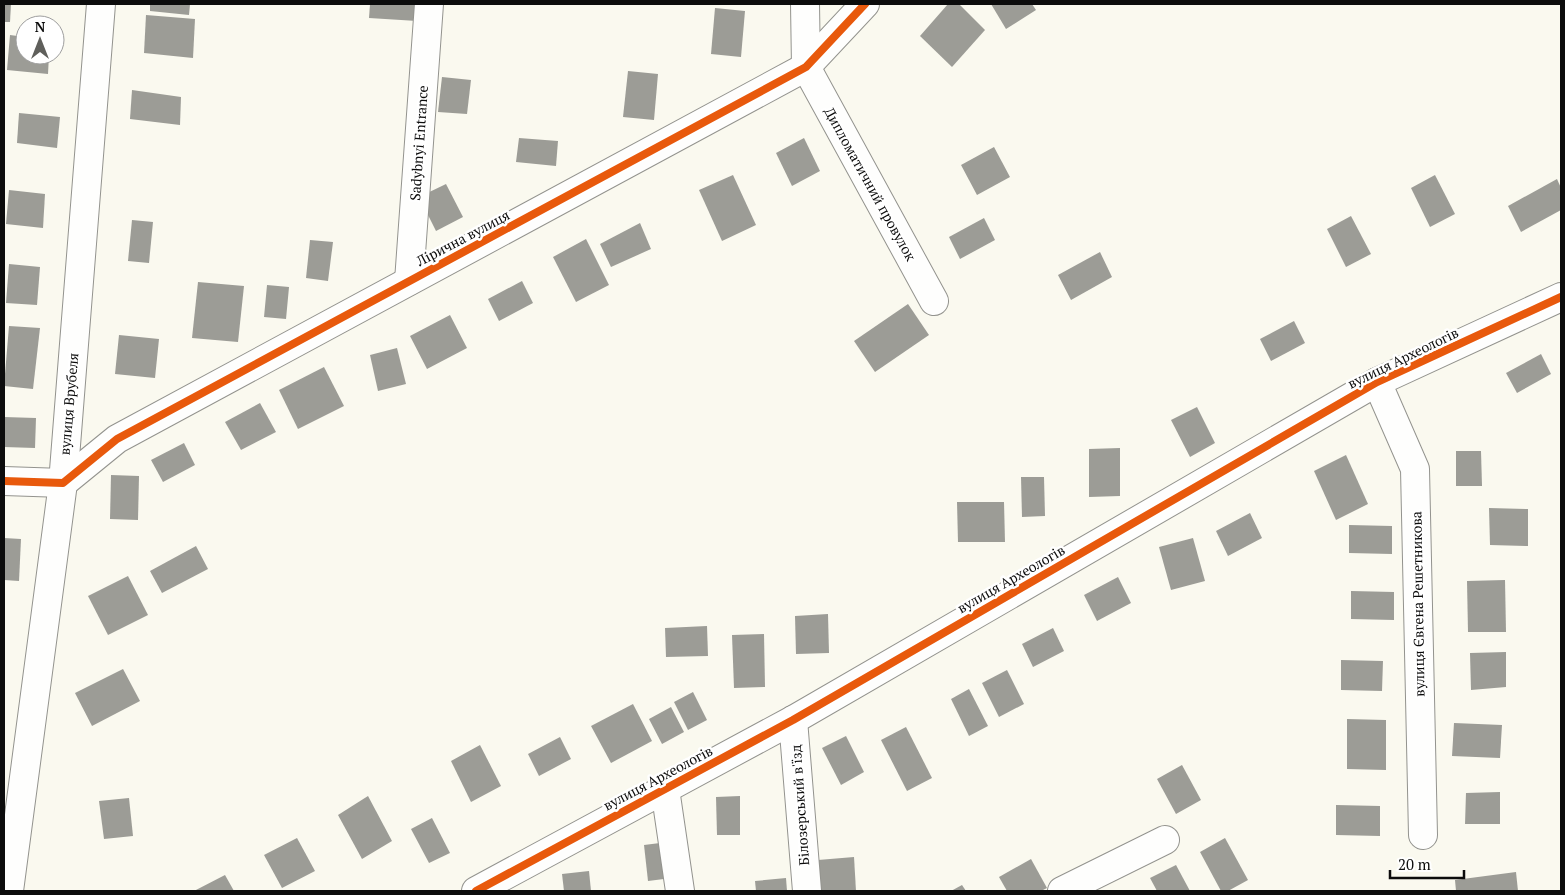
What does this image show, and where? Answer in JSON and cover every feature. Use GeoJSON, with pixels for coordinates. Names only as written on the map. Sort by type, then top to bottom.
{"type":"FeatureCollection","features":[{"type":"Feature","properties":{"kind":"street","name":"вулиця Врубеля"},"geometry":{"type":"LineString","coordinates":[[9,891],[63,483],[101,4]]}},
{"type":"Feature","properties":{"kind":"street","name":"Sadybnyi Entrance"},"geometry":{"type":"LineString","coordinates":[[409,281],[429,4]]}},
{"type":"Feature","properties":{"kind":"street"},"geometry":{"type":"LineString","coordinates":[[805,4],[806,67]]}},
{"type":"Feature","properties":{"kind":"street","name":"Лірична вулиця"},"geometry":{"type":"LineString","coordinates":[[63,483],[117,439],[806,67],[865,4]]}},
{"type":"Feature","properties":{"kind":"street","name":"Дипломатичний провулок"},"geometry":{"type":"LineString","coordinates":[[806,67],[934,301]]}},
{"type":"Feature","properties":{"kind":"street","name":"вулиця Археологів"},"geometry":{"type":"LineString","coordinates":[[476,891],[793,720],[1377,382],[1561,297]]}},
{"type":"Feature","properties":{"kind":"street","name":"вулиця Євгена Решетникова"},"geometry":{"type":"LineString","coordinates":[[1377,382],[1415,469],[1422,835]]}},
{"type":"Feature","properties":{"kind":"street"},"geometry":{"type":"LineString","coordinates":[[4,481],[63,483]]}},
{"type":"Feature","properties":{"kind":"street","name":"Білозерський в'їзд"},"geometry":{"type":"LineString","coordinates":[[793,720],[807,891]]}},
{"type":"Feature","properties":{"kind":"street"},"geometry":{"type":"LineString","coordinates":[[664,789],[680,891]]}},
{"type":"Feature","properties":{"kind":"street"},"geometry":{"type":"LineString","coordinates":[[1062,891],[1165,840]]}},
{"type":"Feature","properties":{"kind":"building"},"geometry":{"type":"Polygon","coordinates":[[[4,4],[11,4],[10,22],[4,22],[4,4]]]}},
{"type":"Feature","properties":{"kind":"building"},"geometry":{"type":"Polygon","coordinates":[[[150,4],[190,4],[189,15],[150,11],[150,4]]]}},
{"type":"Feature","properties":{"kind":"building"},"geometry":{"type":"Polygon","coordinates":[[[370,4],[418,4],[417,21],[369,18],[370,4]]]}},
{"type":"Feature","properties":{"kind":"building"},"geometry":{"type":"Polygon","coordinates":[[[948,4],[959,4],[985,30],[952,67],[920,36],[948,4]]]}},
{"type":"Feature","properties":{"kind":"building"},"geometry":{"type":"Polygon","coordinates":[[[991,4],[1032,4],[1036,10],[1006,29],[991,4]]]}},
{"type":"Feature","properties":{"kind":"building"},"geometry":{"type":"Polygon","coordinates":[[[715,8],[745,11],[741,57],[711,54],[715,8]]]}},
{"type":"Feature","properties":{"kind":"building"},"geometry":{"type":"Polygon","coordinates":[[[146,15],[195,19],[193,58],[144,53],[146,15]]]}},
{"type":"Feature","properties":{"kind":"building"},"geometry":{"type":"Polygon","coordinates":[[[10,35],[15,36],[15,65],[48,65],[48,74],[7,70],[10,35]]]}},
{"type":"Feature","properties":{"kind":"building"},"geometry":{"type":"Polygon","coordinates":[[[628,71],[658,74],[654,120],[623,117],[628,71]]]}},
{"type":"Feature","properties":{"kind":"building"},"geometry":{"type":"Polygon","coordinates":[[[442,77],[471,80],[467,114],[438,112],[442,77]]]}},
{"type":"Feature","properties":{"kind":"building"},"geometry":{"type":"Polygon","coordinates":[[[132,90],[181,97],[180,125],[130,119],[132,90]]]}},
{"type":"Feature","properties":{"kind":"building"},"geometry":{"type":"Polygon","coordinates":[[[19,113],[60,117],[57,148],[17,143],[19,113]]]}},
{"type":"Feature","properties":{"kind":"building"},"geometry":{"type":"Polygon","coordinates":[[[519,138],[558,141],[556,166],[516,162],[519,138]]]}},
{"type":"Feature","properties":{"kind":"building"},"geometry":{"type":"Polygon","coordinates":[[[804,138],[820,171],[792,186],[776,153],[804,138]]]}},
{"type":"Feature","properties":{"kind":"building"},"geometry":{"type":"Polygon","coordinates":[[[994,147],[1010,177],[977,195],[961,165],[994,147]]]}},
{"type":"Feature","properties":{"kind":"building"},"geometry":{"type":"Polygon","coordinates":[[[733,175],[756,225],[722,241],[699,190],[733,175]]]}},
{"type":"Feature","properties":{"kind":"building"},"geometry":{"type":"Polygon","coordinates":[[[1435,175],[1455,214],[1430,227],[1411,188],[1435,175]]]}},
{"type":"Feature","properties":{"kind":"building"},"geometry":{"type":"Polygon","coordinates":[[[1557,179],[1561,188],[1561,210],[1521,232],[1508,206],[1557,179]]]}},
{"type":"Feature","properties":{"kind":"building"},"geometry":{"type":"Polygon","coordinates":[[[446,184],[463,217],[436,231],[419,197],[446,184]]]}},
{"type":"Feature","properties":{"kind":"building"},"geometry":{"type":"Polygon","coordinates":[[[9,190],[45,194],[43,228],[6,224],[9,190]]]}},
{"type":"Feature","properties":{"kind":"building"},"geometry":{"type":"Polygon","coordinates":[[[1351,216],[1371,254],[1346,267],[1327,229],[1351,216]]]}},
{"type":"Feature","properties":{"kind":"building"},"geometry":{"type":"Polygon","coordinates":[[[984,218],[995,240],[960,259],[949,237],[984,218]]]}},
{"type":"Feature","properties":{"kind":"building"},"geometry":{"type":"Polygon","coordinates":[[[132,220],[153,222],[149,263],[128,261],[132,220]]]}},
{"type":"Feature","properties":{"kind":"building"},"geometry":{"type":"Polygon","coordinates":[[[640,223],[651,249],[611,267],[600,244],[640,223]]]}},
{"type":"Feature","properties":{"kind":"building"},"geometry":{"type":"Polygon","coordinates":[[[586,239],[609,285],[576,302],[553,257],[586,239]]]}},
{"type":"Feature","properties":{"kind":"building"},"geometry":{"type":"Polygon","coordinates":[[[310,240],[333,242],[328,281],[306,278],[310,240]]]}},
{"type":"Feature","properties":{"kind":"building"},"geometry":{"type":"Polygon","coordinates":[[[1100,252],[1112,277],[1071,300],[1058,275],[1100,252]]]}},
{"type":"Feature","properties":{"kind":"building"},"geometry":{"type":"Polygon","coordinates":[[[9,264],[40,267],[37,305],[6,303],[9,264]]]}},
{"type":"Feature","properties":{"kind":"building"},"geometry":{"type":"Polygon","coordinates":[[[522,281],[533,303],[499,321],[488,299],[522,281]]]}},
{"type":"Feature","properties":{"kind":"building"},"geometry":{"type":"Polygon","coordinates":[[[198,282],[244,286],[238,342],[192,338],[198,282]]]}},
{"type":"Feature","properties":{"kind":"building"},"geometry":{"type":"Polygon","coordinates":[[[267,285],[289,287],[286,319],[264,317],[267,285]]]}},
{"type":"Feature","properties":{"kind":"building"},"geometry":{"type":"Polygon","coordinates":[[[908,304],[929,335],[875,372],[854,341],[908,304]]]}},
{"type":"Feature","properties":{"kind":"building"},"geometry":{"type":"Polygon","coordinates":[[[450,315],[467,348],[427,369],[410,336],[450,315]]]}},
{"type":"Feature","properties":{"kind":"building"},"geometry":{"type":"Polygon","coordinates":[[[1294,321],[1305,343],[1271,361],[1260,339],[1294,321]]]}},
{"type":"Feature","properties":{"kind":"building"},"geometry":{"type":"Polygon","coordinates":[[[9,326],[40,328],[33,389],[4,386],[9,326]]]}},
{"type":"Feature","properties":{"kind":"building"},"geometry":{"type":"Polygon","coordinates":[[[119,335],[159,339],[155,378],[115,374],[119,335]]]}},
{"type":"Feature","properties":{"kind":"building"},"geometry":{"type":"Polygon","coordinates":[[[397,348],[406,384],[378,391],[370,355],[397,348]]]}},
{"type":"Feature","properties":{"kind":"building"},"geometry":{"type":"Polygon","coordinates":[[[1541,354],[1551,374],[1517,393],[1506,373],[1541,354]]]}},
{"type":"Feature","properties":{"kind":"building"},"geometry":{"type":"Polygon","coordinates":[[[324,367],[344,406],[298,429],[279,390],[324,367]]]}},
{"type":"Feature","properties":{"kind":"building"},"geometry":{"type":"Polygon","coordinates":[[[260,403],[276,432],[241,450],[225,422],[260,403]]]}},
{"type":"Feature","properties":{"kind":"building"},"geometry":{"type":"Polygon","coordinates":[[[1197,407],[1215,443],[1190,457],[1171,420],[1197,407]]]}},
{"type":"Feature","properties":{"kind":"building"},"geometry":{"type":"Polygon","coordinates":[[[4,417],[36,418],[35,448],[4,447],[4,417]]]}},
{"type":"Feature","properties":{"kind":"building"},"geometry":{"type":"Polygon","coordinates":[[[184,443],[195,465],[163,482],[151,460],[184,443]]]}},
{"type":"Feature","properties":{"kind":"building"},"geometry":{"type":"Polygon","coordinates":[[[1120,448],[1120,496],[1089,497],[1089,449],[1120,448]]]}},
{"type":"Feature","properties":{"kind":"building"},"geometry":{"type":"Polygon","coordinates":[[[1456,451],[1481,451],[1482,486],[1456,486],[1456,451]]]}},
{"type":"Feature","properties":{"kind":"building"},"geometry":{"type":"Polygon","coordinates":[[[1346,455],[1368,504],[1336,520],[1314,471],[1346,455]]]}},
{"type":"Feature","properties":{"kind":"building"},"geometry":{"type":"Polygon","coordinates":[[[111,475],[139,476],[138,520],[110,519],[111,475]]]}},
{"type":"Feature","properties":{"kind":"building"},"geometry":{"type":"Polygon","coordinates":[[[1021,477],[1044,477],[1045,516],[1022,517],[1021,477]]]}},
{"type":"Feature","properties":{"kind":"building"},"geometry":{"type":"Polygon","coordinates":[[[957,502],[1004,502],[1005,542],[958,542],[957,502]]]}},
{"type":"Feature","properties":{"kind":"building"},"geometry":{"type":"Polygon","coordinates":[[[1489,508],[1528,509],[1528,546],[1490,545],[1489,508]]]}},
{"type":"Feature","properties":{"kind":"building"},"geometry":{"type":"Polygon","coordinates":[[[1250,513],[1262,538],[1228,556],[1216,531],[1250,513]]]}},
{"type":"Feature","properties":{"kind":"building"},"geometry":{"type":"Polygon","coordinates":[[[1349,525],[1392,526],[1392,554],[1349,553],[1349,525]]]}},
{"type":"Feature","properties":{"kind":"building"},"geometry":{"type":"Polygon","coordinates":[[[4,538],[21,539],[19,581],[4,580],[4,538]]]}},
{"type":"Feature","properties":{"kind":"building"},"geometry":{"type":"Polygon","coordinates":[[[1193,538],[1205,581],[1171,590],[1159,547],[1193,538]]]}},
{"type":"Feature","properties":{"kind":"building"},"geometry":{"type":"Polygon","coordinates":[[[196,546],[208,569],[162,593],[150,571],[196,546]]]}},
{"type":"Feature","properties":{"kind":"building"},"geometry":{"type":"Polygon","coordinates":[[[128,576],[148,615],[108,635],[88,596],[128,576]]]}},
{"type":"Feature","properties":{"kind":"building"},"geometry":{"type":"Polygon","coordinates":[[[1118,577],[1131,603],[1097,621],[1084,595],[1118,577]]]}},
{"type":"Feature","properties":{"kind":"building"},"geometry":{"type":"Polygon","coordinates":[[[1505,580],[1506,632],[1468,632],[1467,581],[1505,580]]]}},
{"type":"Feature","properties":{"kind":"building"},"geometry":{"type":"Polygon","coordinates":[[[1351,591],[1394,592],[1394,620],[1351,619],[1351,591]]]}},
{"type":"Feature","properties":{"kind":"building"},"geometry":{"type":"Polygon","coordinates":[[[828,614],[829,653],[796,654],[795,616],[828,614]]]}},
{"type":"Feature","properties":{"kind":"building"},"geometry":{"type":"Polygon","coordinates":[[[707,626],[708,656],[666,657],[665,628],[707,626]]]}},
{"type":"Feature","properties":{"kind":"building"},"geometry":{"type":"Polygon","coordinates":[[[1053,628],[1064,651],[1033,667],[1022,644],[1053,628]]]}},
{"type":"Feature","properties":{"kind":"building"},"geometry":{"type":"Polygon","coordinates":[[[764,634],[765,687],[734,688],[732,635],[764,634]]]}},
{"type":"Feature","properties":{"kind":"building"},"geometry":{"type":"Polygon","coordinates":[[[1506,652],[1506,687],[1471,690],[1470,653],[1506,652]]]}},
{"type":"Feature","properties":{"kind":"building"},"geometry":{"type":"Polygon","coordinates":[[[1341,660],[1383,661],[1382,691],[1341,690],[1341,660]]]}},
{"type":"Feature","properties":{"kind":"building"},"geometry":{"type":"Polygon","coordinates":[[[123,669],[140,701],[92,726],[75,693],[123,669]]]}},
{"type":"Feature","properties":{"kind":"building"},"geometry":{"type":"Polygon","coordinates":[[[1007,670],[1024,704],[999,717],[982,683],[1007,670]]]}},
{"type":"Feature","properties":{"kind":"building"},"geometry":{"type":"Polygon","coordinates":[[[969,689],[988,726],[969,736],[951,699],[969,689]]]}},
{"type":"Feature","properties":{"kind":"building"},"geometry":{"type":"Polygon","coordinates":[[[693,692],[707,720],[688,730],[674,702],[693,692]]]}},
{"type":"Feature","properties":{"kind":"building"},"geometry":{"type":"Polygon","coordinates":[[[633,704],[652,741],[611,763],[591,726],[633,704]]]}},
{"type":"Feature","properties":{"kind":"building"},"geometry":{"type":"Polygon","coordinates":[[[671,707],[684,732],[662,744],[649,719],[671,707]]]}},
{"type":"Feature","properties":{"kind":"building"},"geometry":{"type":"Polygon","coordinates":[[[1347,719],[1386,720],[1386,770],[1347,769],[1347,719]]]}},
{"type":"Feature","properties":{"kind":"building"},"geometry":{"type":"Polygon","coordinates":[[[1454,723],[1502,725],[1500,758],[1452,756],[1454,723]]]}},
{"type":"Feature","properties":{"kind":"building"},"geometry":{"type":"Polygon","coordinates":[[[906,727],[932,778],[907,791],[881,740],[906,727]]]}},
{"type":"Feature","properties":{"kind":"building"},"geometry":{"type":"Polygon","coordinates":[[[846,736],[864,772],[841,785],[822,748],[846,736]]]}},
{"type":"Feature","properties":{"kind":"building"},"geometry":{"type":"Polygon","coordinates":[[[560,737],[571,759],[539,776],[528,754],[560,737]]]}},
{"type":"Feature","properties":{"kind":"building"},"geometry":{"type":"Polygon","coordinates":[[[480,745],[501,786],[471,802],[451,761],[480,745]]]}},
{"type":"Feature","properties":{"kind":"building"},"geometry":{"type":"Polygon","coordinates":[[[1182,765],[1201,800],[1176,814],[1157,779],[1182,765]]]}},
{"type":"Feature","properties":{"kind":"building"},"geometry":{"type":"Polygon","coordinates":[[[1500,792],[1500,824],[1465,824],[1466,793],[1500,792]]]}},
{"type":"Feature","properties":{"kind":"building"},"geometry":{"type":"Polygon","coordinates":[[[368,796],[392,841],[362,859],[338,815],[368,796]]]}},
{"type":"Feature","properties":{"kind":"building"},"geometry":{"type":"Polygon","coordinates":[[[740,796],[740,835],[717,835],[716,797],[740,796]]]}},
{"type":"Feature","properties":{"kind":"building"},"geometry":{"type":"Polygon","coordinates":[[[129,798],[133,836],[104,839],[99,801],[129,798]]]}},
{"type":"Feature","properties":{"kind":"building"},"geometry":{"type":"Polygon","coordinates":[[[1336,805],[1380,806],[1380,836],[1336,835],[1336,805]]]}},
{"type":"Feature","properties":{"kind":"building"},"geometry":{"type":"Polygon","coordinates":[[[432,818],[450,853],[429,863],[411,829],[432,818]]]}},
{"type":"Feature","properties":{"kind":"building"},"geometry":{"type":"Polygon","coordinates":[[[297,838],[315,871],[282,888],[264,855],[297,838]]]}},
{"type":"Feature","properties":{"kind":"building"},"geometry":{"type":"Polygon","coordinates":[[[1225,838],[1248,880],[1228,891],[1221,891],[1200,852],[1225,838]]]}},
{"type":"Feature","properties":{"kind":"building"},"geometry":{"type":"Polygon","coordinates":[[[668,842],[672,878],[648,881],[644,845],[668,842]]]}},
{"type":"Feature","properties":{"kind":"building"},"geometry":{"type":"Polygon","coordinates":[[[854,857],[856,891],[820,891],[818,860],[854,857]]]}},
{"type":"Feature","properties":{"kind":"building"},"geometry":{"type":"Polygon","coordinates":[[[1031,859],[1047,888],[1041,891],[1007,891],[999,877],[1031,859]]]}},
{"type":"Feature","properties":{"kind":"building"},"geometry":{"type":"Polygon","coordinates":[[[1176,865],[1190,891],[1157,891],[1150,878],[1176,865]]]}},
{"type":"Feature","properties":{"kind":"building"},"geometry":{"type":"Polygon","coordinates":[[[589,871],[591,891],[564,891],[562,874],[589,871]]]}},
{"type":"Feature","properties":{"kind":"building"},"geometry":{"type":"Polygon","coordinates":[[[1516,872],[1518,891],[1456,891],[1455,880],[1516,872]]]}},
{"type":"Feature","properties":{"kind":"building"},"geometry":{"type":"Polygon","coordinates":[[[225,875],[234,891],[194,891],[225,875]]]}},
{"type":"Feature","properties":{"kind":"building"},"geometry":{"type":"Polygon","coordinates":[[[786,878],[787,891],[756,891],[755,881],[786,878]]]}},
{"type":"Feature","properties":{"kind":"building"},"geometry":{"type":"Polygon","coordinates":[[[962,885],[966,891],[951,891],[962,885]]]}},
{"type":"Feature","properties":{"kind":"cycle path"},"geometry":{"type":"LineString","coordinates":[[4,481],[63,483],[117,439],[806,67],[865,4]]}},
{"type":"Feature","properties":{"kind":"cycle path"},"geometry":{"type":"LineString","coordinates":[[476,891],[793,720],[1377,382],[1561,297]]}}]}
